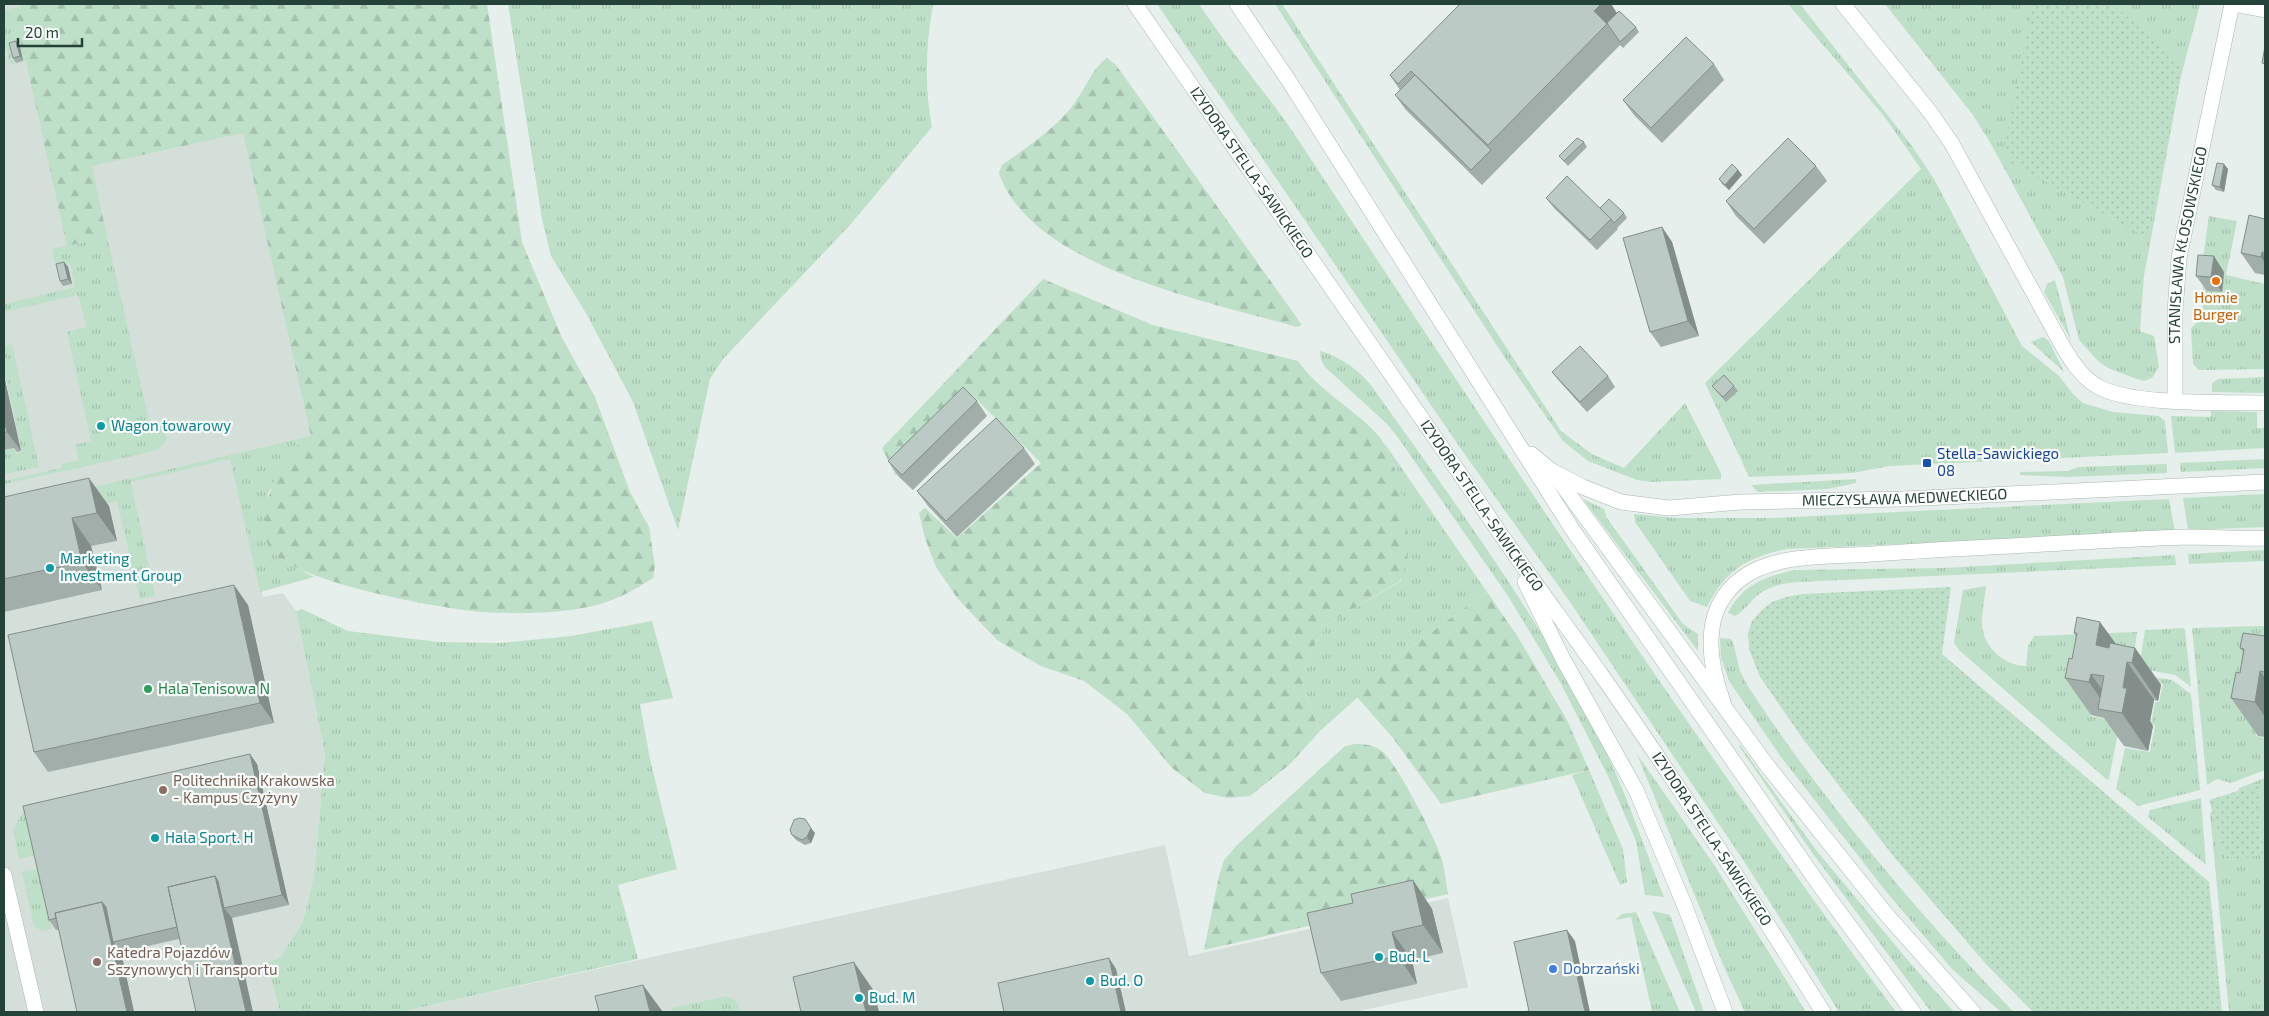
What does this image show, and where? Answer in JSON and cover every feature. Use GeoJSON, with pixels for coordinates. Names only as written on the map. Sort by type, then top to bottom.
{"type":"FeatureCollection","features":[{"type":"Feature","properties":{"kind":"main road","name":"IZYDORA STELLA-SAWICKIEGO"},"geometry":{"type":"LineString","coordinates":[[1135,4],[1458,470],[1504,541],[1600,673],[1716,844],[1823,1012]]}},
{"type":"Feature","properties":{"kind":"main road"},"geometry":{"type":"LineString","coordinates":[[1238,4],[1522,447],[1572,529],[1752,790],[1913,1012]]}},
{"type":"Feature","properties":{"kind":"main road"},"geometry":{"type":"LineString","coordinates":[[1843,4],[1930,112],[1952,144],[2062,345],[2077,368],[2096,386],[2130,397],[2265,403]]}},
{"type":"Feature","properties":{"kind":"main road"},"geometry":{"type":"LineString","coordinates":[[2232,4],[2265,10]]}},
{"type":"Feature","properties":{"kind":"main road","name":"STANISŁAWA KŁOSOWSKIEGO"},"geometry":{"type":"LineString","coordinates":[[2175,400],[2175,312],[2179,258],[2232,4]]}},
{"type":"Feature","properties":{"kind":"main road"},"geometry":{"type":"LineString","coordinates":[[1522,447],[1552,471],[1766,764],[1880,906],[1973,1012]]}},
{"type":"Feature","properties":{"kind":"main road","name":"MIECZYSŁAWA MEDWECKIEGO"},"geometry":{"type":"LineString","coordinates":[[1552,471],[1621,502],[1645,507],[1669,508],[1741,502],[1902,499],[2265,482]]}},
{"type":"Feature","properties":{"kind":"main road"},"geometry":{"type":"LineString","coordinates":[[1725,706],[1716,681],[1710,653],[1712,624],[1716,611],[1734,584],[1753,571],[1770,564],[1793,560],[1907,551],[2189,537],[2265,538]]}},
{"type":"Feature","properties":{"kind":"main road"},"geometry":{"type":"LineString","coordinates":[[1504,541],[1563,659],[1636,790],[1684,904],[1725,1012]]}},
{"type":"Feature","properties":{"kind":"main road"},"geometry":{"type":"LineString","coordinates":[[4,876],[36,1012]]}},
{"type":"Feature","properties":{"kind":"shaded area"},"geometry":{"type":"Polygon","coordinates":[[[4,4],[32,4],[245,130],[312,437],[233,462],[263,597],[283,593],[296,611],[325,754],[314,876],[303,921],[280,958],[267,962],[280,1012],[4,1012],[4,4]]]}},
{"type":"Feature","properties":{"kind":"shaded area"},"geometry":{"type":"Polygon","coordinates":[[[1165,845],[1189,956],[1448,898],[1468,987],[1355,1012],[400,1012],[1165,845]]]}},
{"type":"Feature","properties":{"kind":"green space"},"geometry":{"type":"Polygon","coordinates":[[[21,4],[487,4],[522,242],[562,338],[595,397],[630,492],[649,527],[655,566],[653,578],[622,596],[588,607],[535,613],[482,612],[434,605],[366,591],[302,570],[280,558],[268,545],[265,535],[268,498],[282,463],[289,452],[311,436],[243,133],[92,166],[107,237],[67,246],[14,8],[22,6],[21,4]]]}},
{"type":"Feature","properties":{"kind":"green space"},"geometry":{"type":"Polygon","coordinates":[[[508,4],[933,4],[927,65],[929,112],[932,127],[850,225],[723,359],[710,379],[678,530],[633,402],[587,315],[551,256],[542,219],[508,4]]]}},
{"type":"Feature","properties":{"kind":"green space"},"geometry":{"type":"Polygon","coordinates":[[[1157,4],[1199,4],[1273,104],[1590,580],[1741,798],[1896,1012],[1839,1012],[1749,869],[1570,602],[1461,449],[1157,4]]]}},
{"type":"Feature","properties":{"kind":"green space"},"geometry":{"type":"Polygon","coordinates":[[[1275,4],[1282,4],[1561,431],[1592,454],[1624,468],[1685,403],[1721,473],[1721,479],[1650,482],[1637,480],[1588,461],[1563,441],[1505,358],[1275,4]]]}},
{"type":"Feature","properties":{"kind":"green space"},"geometry":{"type":"Polygon","coordinates":[[[1788,4],[1800,4],[1912,146],[1934,179],[2022,346],[2059,376],[2083,403],[2113,412],[2159,416],[2165,421],[2168,453],[1889,466],[1853,473],[1749,477],[1705,383],[1921,169],[1884,116],[1788,4]]]}},
{"type":"Feature","properties":{"kind":"green space"},"geometry":{"type":"Polygon","coordinates":[[[1885,4],[2200,4],[2181,76],[2144,276],[2140,331],[2154,336],[2159,367],[2152,378],[2144,381],[2108,368],[2098,361],[2079,340],[2063,277],[1991,144],[1973,115],[1885,4]]]}},
{"type":"Feature","properties":{"kind":"green space"},"geometry":{"type":"Polygon","coordinates":[[[2033,4],[2113,4],[2183,65],[2147,238],[2008,161],[2011,151],[2004,147],[2033,4]]]}},
{"type":"Feature","properties":{"kind":"green space"},"geometry":{"type":"Polygon","coordinates":[[[14,8],[26,61],[23,61],[19,47],[16,63],[10,65],[4,37],[4,10],[14,8]]]}},
{"type":"Feature","properties":{"kind":"green space"},"geometry":{"type":"Polygon","coordinates":[[[1107,58],[1116,65],[1302,325],[1297,327],[1219,306],[1128,276],[1085,257],[1047,234],[1017,206],[999,173],[1002,165],[1058,122],[1077,99],[1097,67],[1107,58]]]}},
{"type":"Feature","properties":{"kind":"green space"},"geometry":{"type":"Polygon","coordinates":[[[2209,216],[2237,221],[2226,275],[2265,284],[2265,369],[2199,370],[2193,364],[2191,328],[2203,317],[2203,258],[2209,216]]]}},
{"type":"Feature","properties":{"kind":"green space"},"geometry":{"type":"Polygon","coordinates":[[[107,237],[150,425],[165,422],[167,439],[155,451],[4,484],[4,481],[61,468],[61,464],[79,460],[75,445],[91,441],[67,332],[87,327],[78,295],[4,312],[4,304],[75,287],[70,264],[56,267],[52,249],[107,237]]]}},
{"type":"Feature","properties":{"kind":"green space"},"geometry":{"type":"Polygon","coordinates":[[[1043,279],[1153,325],[1298,361],[1306,372],[1377,434],[1391,458],[1401,491],[1407,526],[1408,555],[1400,581],[1328,624],[1308,655],[1302,679],[1309,705],[1320,731],[1289,765],[1250,796],[1228,798],[1205,793],[1172,768],[1127,714],[1084,681],[1041,666],[997,640],[958,599],[936,567],[925,538],[919,513],[925,508],[957,538],[1041,463],[973,396],[896,476],[882,448],[1043,279]]]}},
{"type":"Feature","properties":{"kind":"green space"},"geometry":{"type":"Polygon","coordinates":[[[2055,280],[2071,340],[2044,292],[2047,284],[2055,280]]]}},
{"type":"Feature","properties":{"kind":"green space"},"geometry":{"type":"Polygon","coordinates":[[[2043,337],[2049,341],[2064,372],[2031,342],[2043,337]]]}},
{"type":"Feature","properties":{"kind":"green space"},"geometry":{"type":"Polygon","coordinates":[[[12,344],[39,467],[4,474],[4,450],[14,448],[16,454],[22,452],[4,369],[4,346],[12,344]]]}},
{"type":"Feature","properties":{"kind":"green space"},"geometry":{"type":"Polygon","coordinates":[[[1320,351],[1335,356],[1348,364],[1371,385],[1466,519],[1527,611],[1583,706],[1608,756],[1664,897],[1645,895],[1636,841],[1608,776],[1560,682],[1508,596],[1399,439],[1388,425],[1325,367],[1321,360],[1320,351]]]}},
{"type":"Feature","properties":{"kind":"green space"},"geometry":{"type":"Polygon","coordinates":[[[2265,377],[2265,393],[2212,392],[2212,383],[2218,379],[2265,377]]]}},
{"type":"Feature","properties":{"kind":"green space"},"geometry":{"type":"Polygon","coordinates":[[[2211,411],[2257,412],[2257,428],[2265,428],[2265,448],[2175,453],[2171,416],[2211,417],[2211,411]]]}},
{"type":"Feature","properties":{"kind":"green space"},"geometry":{"type":"Polygon","coordinates":[[[311,436],[288,455],[268,494],[283,560],[314,577],[260,592],[230,459],[131,482],[155,596],[140,599],[117,501],[78,510],[4,510],[55,496],[311,436]]]}},
{"type":"Feature","properties":{"kind":"green space"},"geometry":{"type":"Polygon","coordinates":[[[1385,444],[1487,592],[1401,654],[1368,688],[1320,731],[1309,705],[1302,679],[1308,655],[1328,624],[1401,581],[1396,471],[1385,444]]]}},
{"type":"Feature","properties":{"kind":"green space"},"geometry":{"type":"Polygon","coordinates":[[[2265,459],[2265,468],[2181,472],[2180,463],[2265,459]]]}},
{"type":"Feature","properties":{"kind":"green space"},"geometry":{"type":"Polygon","coordinates":[[[2167,464],[2167,473],[2067,477],[2020,475],[2020,472],[2068,471],[2078,467],[2167,464]]]}},
{"type":"Feature","properties":{"kind":"green space"},"geometry":{"type":"Polygon","coordinates":[[[1856,479],[1856,483],[1827,489],[1758,492],[1751,485],[1856,479]]]}},
{"type":"Feature","properties":{"kind":"green space"},"geometry":{"type":"Polygon","coordinates":[[[2265,494],[2265,527],[2188,530],[2183,498],[2265,494]]]}},
{"type":"Feature","properties":{"kind":"green space"},"geometry":{"type":"Polygon","coordinates":[[[1583,499],[1604,509],[1607,518],[1683,624],[1698,634],[1698,651],[1583,499]]]}},
{"type":"Feature","properties":{"kind":"green space"},"geometry":{"type":"Polygon","coordinates":[[[2169,499],[2175,532],[1787,549],[1760,557],[1739,567],[1714,594],[1707,607],[1690,601],[1635,522],[1634,514],[1677,518],[1771,518],[2169,499]]]}},
{"type":"Feature","properties":{"kind":"green space"},"geometry":{"type":"Polygon","coordinates":[[[2265,550],[2265,561],[2189,564],[2188,554],[2265,550]]]}},
{"type":"Feature","properties":{"kind":"green space"},"geometry":{"type":"Polygon","coordinates":[[[2175,555],[2176,565],[1789,583],[1775,586],[1762,592],[1735,616],[1728,613],[1740,595],[1756,583],[1774,575],[1795,570],[1943,568],[2175,555]]]}},
{"type":"Feature","properties":{"kind":"green space"},"geometry":{"type":"Polygon","coordinates":[[[1986,586],[1982,615],[1983,632],[1994,651],[2012,663],[2026,666],[2028,646],[2034,636],[2137,632],[2134,654],[2094,694],[2090,716],[2120,722],[2109,779],[2106,779],[1959,650],[1954,643],[1963,590],[1986,586]]]}},
{"type":"Feature","properties":{"kind":"green space"},"geometry":{"type":"Polygon","coordinates":[[[1951,587],[1942,654],[2209,882],[2222,1012],[2033,1012],[1985,963],[1894,857],[1803,739],[1760,677],[1749,649],[1748,633],[1752,621],[1772,602],[1786,597],[1802,594],[1951,587]]]}},
{"type":"Feature","properties":{"kind":"green space"},"geometry":{"type":"Polygon","coordinates":[[[1487,592],[1518,637],[1567,720],[1589,770],[1441,804],[1393,738],[1357,697],[1401,654],[1487,592]]]}},
{"type":"Feature","properties":{"kind":"green space"},"geometry":{"type":"Polygon","coordinates":[[[302,609],[348,631],[438,642],[500,643],[571,636],[652,621],[673,698],[640,704],[650,759],[677,869],[618,885],[638,959],[400,1012],[280,1012],[267,962],[280,958],[303,921],[314,876],[325,754],[296,611],[302,609]]]}},
{"type":"Feature","properties":{"kind":"green space"},"geometry":{"type":"Polygon","coordinates":[[[2265,626],[2265,687],[2256,736],[2265,738],[2265,770],[2231,783],[2217,779],[2207,785],[2192,628],[2265,626]]]}},
{"type":"Feature","properties":{"kind":"green space"},"geometry":{"type":"Polygon","coordinates":[[[2183,628],[2185,630],[2191,687],[2175,675],[2139,668],[2145,630],[2183,628]]]}},
{"type":"Feature","properties":{"kind":"green space"},"geometry":{"type":"Polygon","coordinates":[[[1720,638],[1731,639],[1740,671],[1749,688],[1778,731],[1841,815],[1908,897],[2014,1012],[2001,1012],[1952,969],[1888,894],[1781,757],[1729,681],[1721,658],[1720,638]]]}},
{"type":"Feature","properties":{"kind":"green space"},"geometry":{"type":"Polygon","coordinates":[[[2140,675],[2172,680],[2191,694],[2200,790],[2138,806],[2116,789],[2125,748],[2150,752],[2155,725],[2151,724],[2155,702],[2159,702],[2163,684],[2139,679],[2140,675]]]}},
{"type":"Feature","properties":{"kind":"green space"},"geometry":{"type":"Polygon","coordinates":[[[1355,744],[1378,748],[1391,761],[1399,773],[1433,837],[1443,864],[1448,894],[1204,950],[1224,860],[1238,844],[1345,746],[1355,744]]]}},
{"type":"Feature","properties":{"kind":"green space"},"geometry":{"type":"Polygon","coordinates":[[[1740,745],[1816,850],[1911,964],[1954,1012],[1931,1012],[1813,854],[1740,745]]]}},
{"type":"Feature","properties":{"kind":"green space"},"geometry":{"type":"Polygon","coordinates":[[[1637,754],[1715,866],[1806,1012],[1745,1012],[1724,967],[1637,754]]]}},
{"type":"Feature","properties":{"kind":"green space"},"geometry":{"type":"Polygon","coordinates":[[[1589,770],[1623,849],[1627,882],[1620,885],[1572,775],[1589,770]]]}},
{"type":"Feature","properties":{"kind":"green space"},"geometry":{"type":"Polygon","coordinates":[[[2265,778],[2265,1012],[2229,1012],[2210,813],[2212,811],[2226,860],[2260,784],[2238,791],[2239,788],[2265,778]]]}},
{"type":"Feature","properties":{"kind":"green space"},"geometry":{"type":"Polygon","coordinates":[[[2260,784],[2263,855],[2226,861],[2209,800],[2260,784]]]}},
{"type":"Feature","properties":{"kind":"green space"},"geometry":{"type":"Polygon","coordinates":[[[2201,798],[2206,865],[2148,817],[2150,810],[2201,798]]]}},
{"type":"Feature","properties":{"kind":"green space"},"geometry":{"type":"Polygon","coordinates":[[[24,809],[35,855],[19,859],[13,831],[24,809]]]}},
{"type":"Feature","properties":{"kind":"green space"},"geometry":{"type":"Polygon","coordinates":[[[38,869],[52,929],[42,931],[34,926],[22,872],[38,869]]]}},
{"type":"Feature","properties":{"kind":"green space"},"geometry":{"type":"Polygon","coordinates":[[[1652,911],[1670,915],[1704,1012],[1696,1012],[1652,911]]]}},
{"type":"Feature","properties":{"kind":"green space"},"geometry":{"type":"Polygon","coordinates":[[[1636,912],[1680,1012],[1652,1012],[1631,917],[1615,920],[1622,914],[1636,912]]]}},
{"type":"Feature","properties":{"kind":"green space"},"geometry":{"type":"Polygon","coordinates":[[[727,996],[736,1001],[740,1012],[673,1012],[672,1008],[727,996]]]}},
{"type":"Feature","properties":{"kind":"building"},"geometry":{"type":"Polygon","coordinates":[[[1460,4],[1601,4],[1594,11],[1607,24],[1488,145],[1411,71],[1398,84],[1390,75],[1460,4]]]}},
{"type":"Feature","properties":{"kind":"building"},"geometry":{"type":"Polygon","coordinates":[[[1619,11],[1636,27],[1620,42],[1607,23],[1619,11]]]}},
{"type":"Feature","properties":{"kind":"building"},"geometry":{"type":"Polygon","coordinates":[[[1686,37],[1714,64],[1651,128],[1623,100],[1686,37]]]}},
{"type":"Feature","properties":{"kind":"building"},"geometry":{"type":"Polygon","coordinates":[[[16,41],[20,56],[13,58],[9,43],[16,41]]]}},
{"type":"Feature","properties":{"kind":"building"},"geometry":{"type":"Polygon","coordinates":[[[2265,46],[2265,64],[2262,63],[2265,46]]]}},
{"type":"Feature","properties":{"kind":"building"},"geometry":{"type":"Polygon","coordinates":[[[1415,75],[1491,150],[1471,170],[1395,95],[1415,75]]]}},
{"type":"Feature","properties":{"kind":"building"},"geometry":{"type":"Polygon","coordinates":[[[1577,138],[1584,142],[1564,161],[1559,156],[1577,138]]]}},
{"type":"Feature","properties":{"kind":"building"},"geometry":{"type":"Polygon","coordinates":[[[1788,138],[1816,166],[1754,229],[1726,201],[1788,138]]]}},
{"type":"Feature","properties":{"kind":"building"},"geometry":{"type":"Polygon","coordinates":[[[2217,163],[2224,164],[2220,187],[2212,185],[2217,163]]]}},
{"type":"Feature","properties":{"kind":"building"},"geometry":{"type":"Polygon","coordinates":[[[1732,164],[1738,170],[1725,185],[1719,179],[1732,164]]]}},
{"type":"Feature","properties":{"kind":"building"},"geometry":{"type":"Polygon","coordinates":[[[1567,176],[1611,219],[1590,240],[1546,198],[1567,176]]]}},
{"type":"Feature","properties":{"kind":"building"},"geometry":{"type":"Polygon","coordinates":[[[1609,199],[1624,213],[1614,223],[1600,208],[1609,199]]]}},
{"type":"Feature","properties":{"kind":"building"},"geometry":{"type":"Polygon","coordinates":[[[2249,215],[2265,219],[2265,253],[2262,252],[2261,257],[2241,253],[2249,215]]]}},
{"type":"Feature","properties":{"kind":"building"},"geometry":{"type":"Polygon","coordinates":[[[1662,227],[1688,321],[1650,332],[1623,238],[1662,227]]]}},
{"type":"Feature","properties":{"kind":"building"},"geometry":{"type":"Polygon","coordinates":[[[2198,255],[2214,256],[2211,277],[2196,276],[2198,255]]]}},
{"type":"Feature","properties":{"kind":"building"},"geometry":{"type":"Polygon","coordinates":[[[64,262],[68,279],[60,281],[56,264],[64,262]]]}},
{"type":"Feature","properties":{"kind":"building"},"geometry":{"type":"Polygon","coordinates":[[[1580,346],[1608,376],[1580,402],[1552,372],[1580,346]]]}},
{"type":"Feature","properties":{"kind":"building"},"geometry":{"type":"Polygon","coordinates":[[[1724,375],[1734,386],[1723,397],[1712,386],[1724,375]]]}},
{"type":"Feature","properties":{"kind":"building"},"geometry":{"type":"Polygon","coordinates":[[[963,387],[977,401],[902,475],[888,461],[963,387]]]}},
{"type":"Feature","properties":{"kind":"building"},"geometry":{"type":"Polygon","coordinates":[[[996,418],[1024,448],[946,521],[917,491],[996,418]]]}},
{"type":"Feature","properties":{"kind":"building"},"geometry":{"type":"Polygon","coordinates":[[[4,419],[7,432],[4,432],[4,419]]]}},
{"type":"Feature","properties":{"kind":"building"},"geometry":{"type":"Polygon","coordinates":[[[89,478],[97,513],[72,518],[82,562],[4,579],[4,497],[89,478]]]}},
{"type":"Feature","properties":{"kind":"building","name":"Hala Tenisowa N"},"geometry":{"type":"Polygon","coordinates":[[[234,585],[260,703],[34,752],[8,635],[234,585]]]}},
{"type":"Feature","properties":{"kind":"building"},"geometry":{"type":"Polygon","coordinates":[[[2077,617],[2100,622],[2096,645],[2109,648],[2110,643],[2135,648],[2132,663],[2127,662],[2123,688],[2127,688],[2122,713],[2098,709],[2104,676],[2091,674],[2089,682],[2065,678],[2069,658],[2072,659],[2077,633],[2074,633],[2077,617]]]}},
{"type":"Feature","properties":{"kind":"building"},"geometry":{"type":"Polygon","coordinates":[[[2243,633],[2265,636],[2265,672],[2260,671],[2255,702],[2231,698],[2236,672],[2240,673],[2244,649],[2240,648],[2243,633]]]}},
{"type":"Feature","properties":{"kind":"building","name":"Hala Sport. H"},"geometry":{"type":"Polygon","coordinates":[[[250,754],[282,895],[224,908],[218,881],[215,876],[168,887],[177,927],[113,942],[106,907],[102,902],[55,913],[56,918],[49,920],[23,806],[250,754]]]}},
{"type":"Feature","properties":{"kind":"building"},"geometry":{"type":"Polygon","coordinates":[[[799,818],[805,819],[811,828],[807,837],[802,840],[792,835],[790,830],[794,820],[799,818]]]}},
{"type":"Feature","properties":{"kind":"building"},"geometry":{"type":"Polygon","coordinates":[[[215,876],[246,1012],[196,1012],[168,887],[215,876]]]}},
{"type":"Feature","properties":{"kind":"building"},"geometry":{"type":"Polygon","coordinates":[[[1413,880],[1423,925],[1392,932],[1398,956],[1321,973],[1307,913],[1353,903],[1351,894],[1413,880]]]}},
{"type":"Feature","properties":{"kind":"building"},"geometry":{"type":"Polygon","coordinates":[[[102,902],[127,1012],[77,1012],[55,913],[102,902]]]}},
{"type":"Feature","properties":{"kind":"building"},"geometry":{"type":"Polygon","coordinates":[[[1567,930],[1585,1012],[1522,1012],[1529,1011],[1514,942],[1567,930]]]}},
{"type":"Feature","properties":{"kind":"building","name":"Bud. O"},"geometry":{"type":"Polygon","coordinates":[[[1109,958],[1121,1012],[1004,1012],[998,983],[1109,958]]]}},
{"type":"Feature","properties":{"kind":"building"},"geometry":{"type":"Polygon","coordinates":[[[854,962],[866,1012],[801,1012],[793,977],[854,962]]]}},
{"type":"Feature","properties":{"kind":"building"},"geometry":{"type":"Polygon","coordinates":[[[643,985],[650,1012],[599,1012],[595,996],[643,985]]]}},
{"type":"Feature","properties":{"kind":"place","name":"Homie Burger"},"geometry":{"type":"Point","coordinates":[2216,281]}},
{"type":"Feature","properties":{"kind":"place","name":"Wagon towarowy"},"geometry":{"type":"Point","coordinates":[101,426]}},
{"type":"Feature","properties":{"kind":"place","name":"Stella-Sawickiego 08"},"geometry":{"type":"Point","coordinates":[1927,463]}},
{"type":"Feature","properties":{"kind":"place","name":"Marketing Investment Group"},"geometry":{"type":"Point","coordinates":[50,568]}},
{"type":"Feature","properties":{"kind":"place","name":"Hala Tenisowa N"},"geometry":{"type":"Point","coordinates":[148,689]}},
{"type":"Feature","properties":{"kind":"place","name":"Politechnika Krakowska - Kampus Czyżyny"},"geometry":{"type":"Point","coordinates":[163,790]}},
{"type":"Feature","properties":{"kind":"place","name":"Hala Sport. H"},"geometry":{"type":"Point","coordinates":[155,838]}},
{"type":"Feature","properties":{"kind":"place","name":"Bud. L"},"geometry":{"type":"Point","coordinates":[1379,957]}},
{"type":"Feature","properties":{"kind":"place","name":"Katedra Pojazdów Sszynowych i Transportu"},"geometry":{"type":"Point","coordinates":[97,962]}},
{"type":"Feature","properties":{"kind":"place","name":"Dobrzański"},"geometry":{"type":"Point","coordinates":[1553,969]}},
{"type":"Feature","properties":{"kind":"place","name":"Bud. O"},"geometry":{"type":"Point","coordinates":[1090,981]}},
{"type":"Feature","properties":{"kind":"place","name":"Bud. M"},"geometry":{"type":"Point","coordinates":[859,998]}}]}
